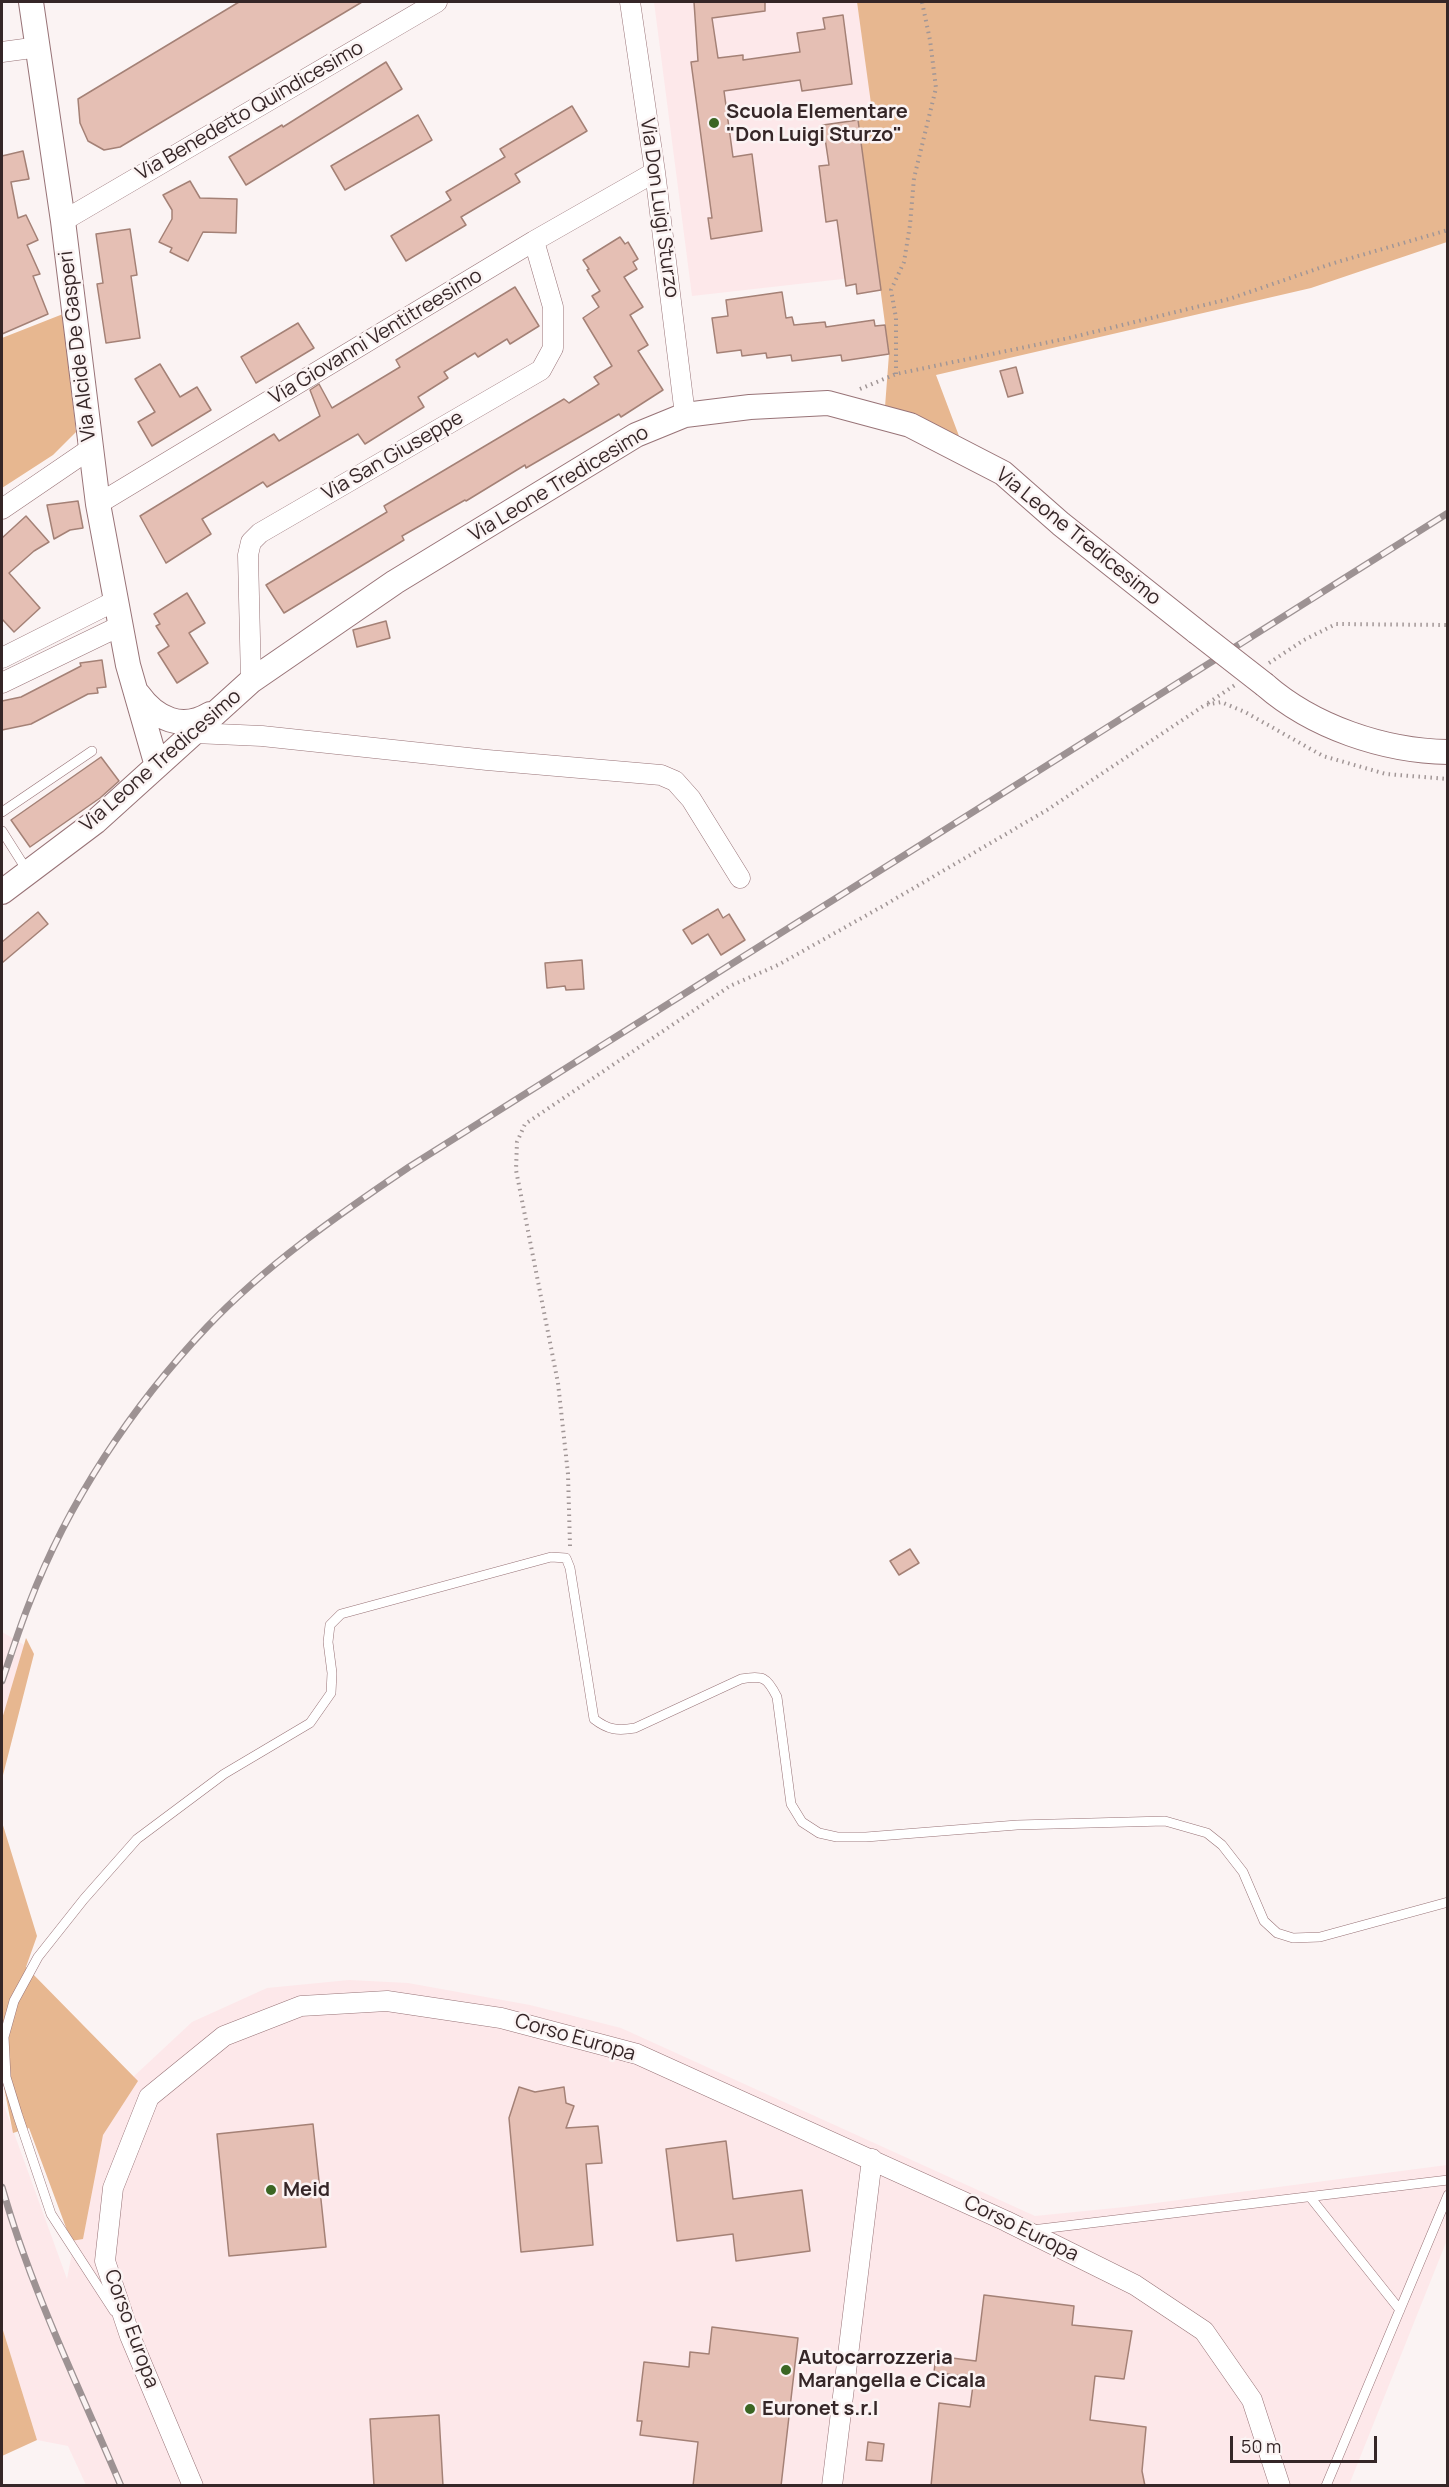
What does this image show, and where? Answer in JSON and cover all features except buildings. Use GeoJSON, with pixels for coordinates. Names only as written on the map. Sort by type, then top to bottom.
{"type":"FeatureCollection","features":[{"type":"Feature","properties":{"kind":"street","name":"Via Alcide De Gasperi"},"geometry":{"type":"LineString","coordinates":[[31,2],[63,221],[98,504],[120,626],[157,766]]}},
{"type":"Feature","properties":{"kind":"street","name":"Via Benedetto Quindicesimo"},"geometry":{"type":"LineString","coordinates":[[63,221],[437,2]]}},
{"type":"Feature","properties":{"kind":"street","name":"Via Don Luigi Sturzo"},"geometry":{"type":"LineString","coordinates":[[630,2],[655,172],[685,415]]}},
{"type":"Feature","properties":{"kind":"street"},"geometry":{"type":"LineString","coordinates":[[2,52],[39,47]]}},
{"type":"Feature","properties":{"kind":"street","name":"Via Giovanni Ventitreesimo"},"geometry":{"type":"LineString","coordinates":[[98,504],[534,241],[655,172]]}},
{"type":"Feature","properties":{"kind":"street","name":"Via San Giuseppe"},"geometry":{"type":"LineString","coordinates":[[251,681],[248,555],[251,542],[260,533],[541,370],[554,348],[553,307],[534,241]]}},
{"type":"Feature","properties":{"kind":"street","name":"Via Leone Tredicesimo"},"geometry":{"type":"LineString","coordinates":[[2,892],[95,822],[251,681],[395,582],[636,435],[685,415],[750,407],[828,403],[910,425],[1003,473],[1061,524],[1197,632],[1258,677],[1285,703],[1346,733],[1425,752],[1448,752]]}},
{"type":"Feature","properties":{"kind":"street"},"geometry":{"type":"LineString","coordinates":[[2,508],[90,449]]}},
{"type":"Feature","properties":{"kind":"street"},"geometry":{"type":"LineString","coordinates":[[2,658],[115,601]]}},
{"type":"Feature","properties":{"kind":"street"},"geometry":{"type":"LineString","coordinates":[[2,683],[120,626]]}},
{"type":"Feature","properties":{"kind":"street","name":"Via Alcide De Gasperi"},"geometry":{"type":"LineString","coordinates":[[135,689],[145,704],[170,724],[175,732],[176,750]]}},
{"type":"Feature","properties":{"kind":"street"},"geometry":{"type":"LineString","coordinates":[[159,716],[172,722],[189,722],[205,717],[225,705]]}},
{"type":"Feature","properties":{"kind":"street"},"geometry":{"type":"LineString","coordinates":[[194,733],[262,736],[661,776],[675,782],[691,799],[740,878]]}},
{"type":"Feature","properties":{"kind":"street","name":"Corso Europa"},"geometry":{"type":"LineString","coordinates":[[193,2486],[130,2336],[105,2261],[113,2188],[149,2097],[224,2036],[301,2006],[387,2001],[501,2018],[637,2054],[872,2159],[1135,2285],[1204,2331],[1252,2400],[1281,2486]]}},
{"type":"Feature","properties":{"kind":"street"},"geometry":{"type":"LineString","coordinates":[[832,2486],[872,2159]]}},
{"type":"Feature","properties":{"kind":"lane"},"geometry":{"type":"LineString","coordinates":[[2,812],[92,751]]}},
{"type":"Feature","properties":{"kind":"lane"},"geometry":{"type":"LineString","coordinates":[[2,831],[28,872]]}},
{"type":"Feature","properties":{"kind":"lane"},"geometry":{"type":"LineString","coordinates":[[130,2336],[51,2214],[6,2076],[4,2037],[14,2001],[33,1966],[84,1899],[137,1839],[224,1774],[310,1723],[331,1693],[332,1673],[328,1642],[330,1625],[342,1614],[551,1557],[566,1558],[570,1568],[594,1719],[606,1728],[620,1730],[635,1728],[741,1679],[758,1676],[770,1682],[777,1697],[791,1804],[802,1822],[819,1833],[837,1837],[866,1837],[1017,1825],[1166,1821],[1185,1825],[1207,1833],[1222,1845],[1242,1872],[1264,1921],[1277,1933],[1293,1938],[1320,1937],[1448,1902]]}},
{"type":"Feature","properties":{"kind":"lane"},"geometry":{"type":"LineString","coordinates":[[1026,2231],[1448,2180]]}},
{"type":"Feature","properties":{"kind":"lane"},"geometry":{"type":"LineString","coordinates":[[1326,2486],[1448,2195]]}},
{"type":"Feature","properties":{"kind":"lane"},"geometry":{"type":"LineString","coordinates":[[1310,2197],[1400,2310]]}},
{"type":"Feature","properties":{"kind":"path"},"geometry":{"type":"LineString","coordinates":[[896,374],[896,318],[891,290],[904,262],[914,178],[936,88],[922,2]]}},
{"type":"Feature","properties":{"kind":"path"},"geometry":{"type":"LineString","coordinates":[[828,403],[896,374],[1069,338],[1229,299],[1334,263],[1448,230]]}},
{"type":"Feature","properties":{"kind":"path"},"geometry":{"type":"LineString","coordinates":[[566,1558],[570,1548],[568,1474],[558,1383],[516,1170],[517,1142],[525,1124],[730,986],[787,959],[1027,822],[1205,705],[1258,677],[1304,640],[1336,624],[1448,625]]}},
{"type":"Feature","properties":{"kind":"path"},"geometry":{"type":"LineString","coordinates":[[1205,705],[1221,702],[1245,712],[1323,756],[1386,774],[1448,779]]}},
{"type":"Feature","properties":{"kind":"shaded area"},"geometry":{"type":"Polygon","coordinates":[[[654,2],[857,2],[874,118],[858,120],[878,275],[692,296],[654,2]]]}},
{"type":"Feature","properties":{"kind":"shaded area"},"geometry":{"type":"Polygon","coordinates":[[[857,2],[1447,2],[1447,242],[1311,288],[936,375],[959,436],[885,407],[889,354],[858,120],[873,118],[857,2]]]}},
{"type":"Feature","properties":{"kind":"shaded area"},"geometry":{"type":"Polygon","coordinates":[[[63,314],[76,432],[53,455],[2,488],[2,338],[63,314]]]}},
{"type":"Feature","properties":{"kind":"shaded area"},"geometry":{"type":"Polygon","coordinates":[[[2,1632],[33,1650],[6,1733],[2,1754],[2,1632]]]}},
{"type":"Feature","properties":{"kind":"shaded area"},"geometry":{"type":"Polygon","coordinates":[[[26,1638],[34,1654],[2,1779],[2,1719],[26,1638]]]}},
{"type":"Feature","properties":{"kind":"shaded area"},"geometry":{"type":"Polygon","coordinates":[[[2,1822],[37,1936],[26,1967],[138,2081],[103,2135],[83,2239],[71,2241],[29,2128],[13,2133],[2,2077],[2,1822]]]}},
{"type":"Feature","properties":{"kind":"shaded area"},"geometry":{"type":"Polygon","coordinates":[[[349,1980],[408,1983],[530,2005],[621,2028],[1035,2216],[1125,2207],[1447,2165],[1447,2240],[1349,2485],[86,2485],[68,2446],[37,2440],[2,2327],[2,2100],[67,2279],[92,2149],[132,2078],[192,2022],[267,1988],[349,1980]]]}},
{"type":"Feature","properties":{"kind":"shaded area"},"geometry":{"type":"Polygon","coordinates":[[[2,2327],[37,2440],[2,2456],[2,2327]]]}},
{"type":"Feature","properties":{"kind":"railway"},"geometry":{"type":"LineString","coordinates":[[2,1681],[25,1613],[45,1566],[83,1492],[104,1457],[128,1422],[179,1357],[230,1304],[278,1262],[329,1222],[409,1167],[1448,513]]}},
{"type":"Feature","properties":{"kind":"railway"},"geometry":{"type":"LineString","coordinates":[[2,2187],[41,2301],[121,2486]]}},
{"type":"Feature","properties":{"kind":"place","name":"Scuola Elementare \"Don Luigi Sturzo\""},"geometry":{"type":"Point","coordinates":[714,123]}},
{"type":"Feature","properties":{"kind":"place","name":"Meid"},"geometry":{"type":"Point","coordinates":[271,2190]}},
{"type":"Feature","properties":{"kind":"place","name":"Autocarrozzeria Marangella e Cicala"},"geometry":{"type":"Point","coordinates":[786,2370]}},
{"type":"Feature","properties":{"kind":"place","name":"Euronet s.r.l"},"geometry":{"type":"Point","coordinates":[750,2409]}}]}
